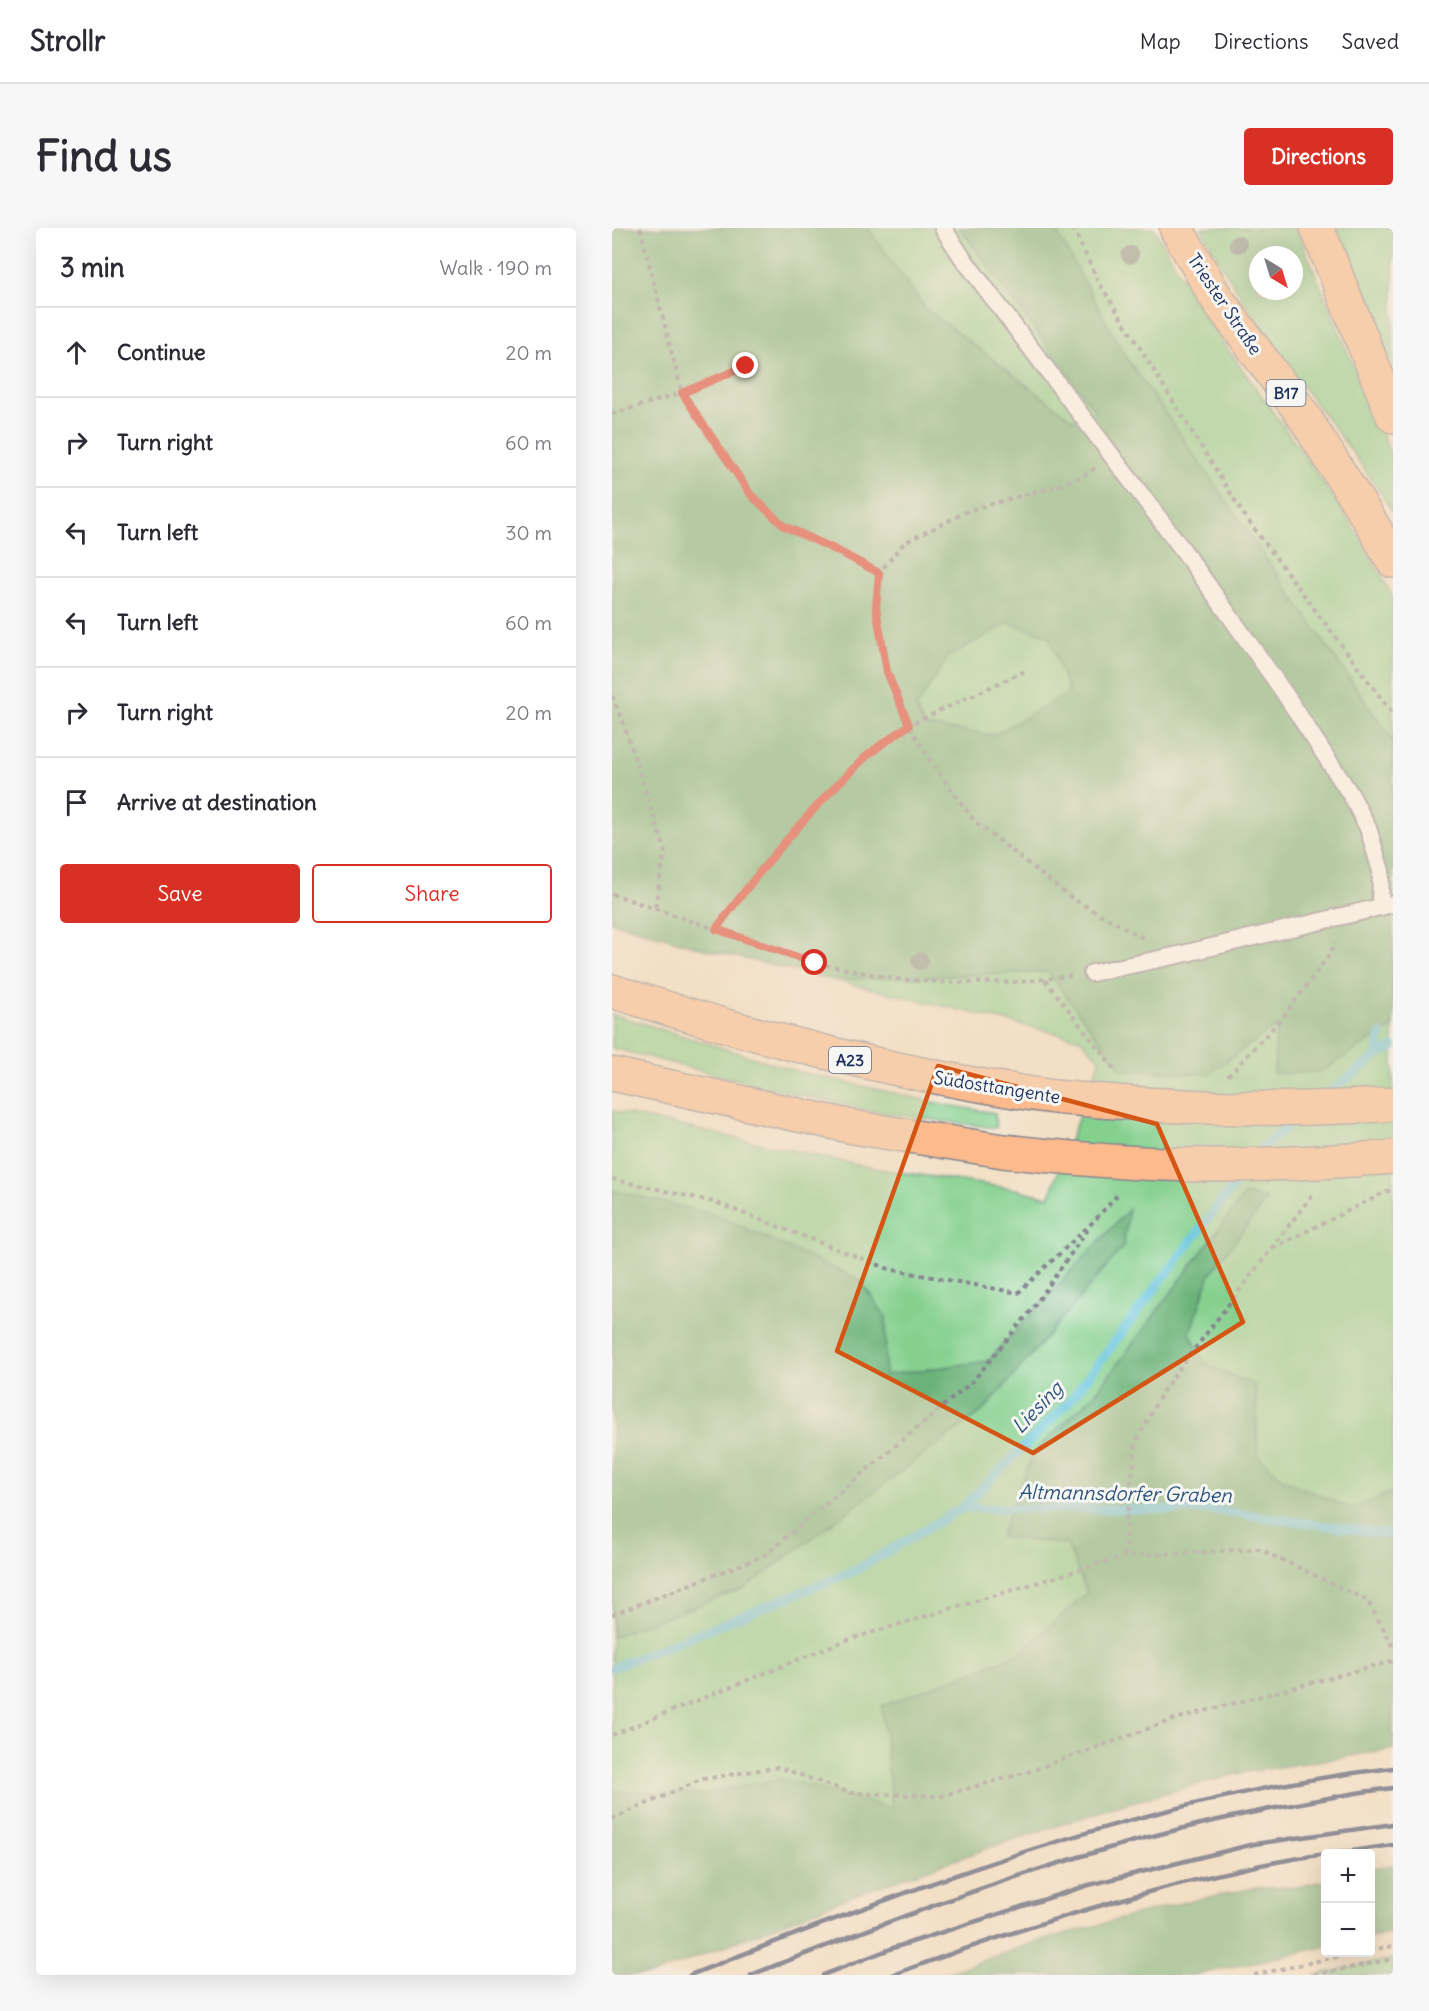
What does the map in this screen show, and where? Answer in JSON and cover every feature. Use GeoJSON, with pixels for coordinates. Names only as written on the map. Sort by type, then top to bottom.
{"type":"FeatureCollection","features":[{"type":"Feature","properties":{"kind":"main road","name":"Triester Straße"},"geometry":{"type":"LineString","coordinates":[[1176,228],[1217,299],[1303,415],[1393,561]]}},
{"type":"Feature","properties":{"kind":"main road"},"geometry":{"type":"LineString","coordinates":[[1317,228],[1393,416]]}},
{"type":"Feature","properties":{"kind":"main road"},"geometry":{"type":"LineString","coordinates":[[612,981],[650,1004]]}},
{"type":"Feature","properties":{"kind":"main road","name":"Südosttangente"},"geometry":{"type":"LineString","coordinates":[[612,991],[749,1034],[845,1058],[981,1086],[1129,1104],[1208,1108],[1284,1109],[1393,1104]]}},
{"type":"Feature","properties":{"kind":"main road"},"geometry":{"type":"LineString","coordinates":[[612,1074],[853,1127],[1003,1151],[1079,1159],[1164,1164],[1314,1163],[1393,1157]]}},
{"type":"Feature","properties":{"kind":"lane"},"geometry":{"type":"LineString","coordinates":[[943,228],[962,257],[1113,456],[1285,694],[1351,795],[1368,828],[1381,871],[1386,906],[1092,973]]}},
{"type":"Feature","properties":{"kind":"path"},"geometry":{"type":"LineString","coordinates":[[640,228],[682,393],[751,495],[784,526],[879,573]]}},
{"type":"Feature","properties":{"kind":"path"},"geometry":{"type":"LineString","coordinates":[[1073,228],[1098,281],[1244,515],[1393,714]]}},
{"type":"Feature","properties":{"kind":"path"},"geometry":{"type":"LineString","coordinates":[[612,414],[682,393],[746,366]]}},
{"type":"Feature","properties":{"kind":"path"},"geometry":{"type":"LineString","coordinates":[[1113,456],[1085,475],[970,510],[904,543],[879,573],[876,608],[887,672],[909,725],[929,759],[974,821],[1073,899],[1174,956]]}},
{"type":"Feature","properties":{"kind":"path"},"geometry":{"type":"LineString","coordinates":[[716,929],[748,885],[822,799],[870,754],[909,725],[1025,671]]}},
{"type":"Feature","properties":{"kind":"path"},"geometry":{"type":"LineString","coordinates":[[612,696],[623,722],[665,850],[655,909]]}},
{"type":"Feature","properties":{"kind":"path"},"geometry":{"type":"LineString","coordinates":[[612,894],[815,963],[896,979],[955,983],[1019,982],[1092,973]]}},
{"type":"Feature","properties":{"kind":"path"},"geometry":{"type":"LineString","coordinates":[[1284,1016],[1330,954],[1348,914]]}},
{"type":"Feature","properties":{"kind":"path"},"geometry":{"type":"LineString","coordinates":[[612,1179],[714,1202],[889,1269],[1018,1293],[1095,1220],[1033,1308],[973,1381],[765,1555],[612,1615]]}},
{"type":"Feature","properties":{"kind":"path"},"geometry":{"type":"LineString","coordinates":[[1270,1250],[1393,1189]]}},
{"type":"Feature","properties":{"kind":"path"},"geometry":{"type":"LineString","coordinates":[[1125,1556],[1136,1442],[1164,1389],[1238,1293]]}},
{"type":"Feature","properties":{"kind":"path"},"geometry":{"type":"LineString","coordinates":[[612,1735],[844,1641],[1125,1556],[1259,1549],[1367,1600],[1393,1646]]}},
{"type":"Feature","properties":{"kind":"path"},"geometry":{"type":"LineString","coordinates":[[612,1819],[703,1779],[778,1767],[851,1793],[941,1796],[1031,1771],[1175,1719],[1393,1661]]}},
{"type":"Feature","properties":{"kind":"path"},"geometry":{"type":"LineString","coordinates":[[1375,1949],[1393,1946]]}},
{"type":"Feature","properties":{"kind":"path"},"geometry":{"type":"LineString","coordinates":[[1254,1975],[1340,1957]]}},
{"type":"Feature","properties":{"kind":"path"},"geometry":{"type":"LineString","coordinates":[[1314,1975],[1393,1959]]}},
{"type":"Feature","properties":{"kind":"highlighted area"},"geometry":{"type":"Polygon","coordinates":[[[938,1066],[1157,1124],[1243,1322],[1033,1453],[837,1351],[938,1066]]]}},
{"type":"Feature","properties":{"kind":"green space"},"geometry":{"type":"Polygon","coordinates":[[[612,228],[1154,228],[1203,315],[1302,452],[1359,536],[1393,597],[1393,1749],[1240,1773],[1124,1804],[862,1892],[651,1975],[612,1975],[612,1111],[872,1168],[1015,1189],[1049,1197],[1100,1060],[1081,1039],[708,950],[612,922],[612,228]]]}},
{"type":"Feature","properties":{"kind":"green space"},"geometry":{"type":"Polygon","coordinates":[[[612,228],[868,228],[925,308],[1073,420],[1096,412],[960,228],[1057,228],[1058,234],[1124,354],[1393,741],[1393,1027],[1320,1072],[1274,1074],[1276,1026],[1208,1074],[1122,1070],[1048,972],[833,980],[708,950],[612,922],[612,228]],[[1008,623],[948,657],[916,707],[924,726],[994,735],[1069,693],[1049,636],[1008,623]]]}},
{"type":"Feature","properties":{"kind":"green space"},"geometry":{"type":"Polygon","coordinates":[[[1201,228],[1296,228],[1393,460],[1393,513],[1356,457],[1265,334],[1201,228]]]}},
{"type":"Feature","properties":{"kind":"green space"},"geometry":{"type":"Polygon","coordinates":[[[1337,228],[1393,228],[1393,369],[1337,228]]]}},
{"type":"Feature","properties":{"kind":"green space"},"geometry":{"type":"Polygon","coordinates":[[[612,1014],[800,1072],[947,1105],[995,1113],[996,1128],[882,1113],[765,1087],[612,1048],[612,1014]]]}},
{"type":"Feature","properties":{"kind":"green space"},"geometry":{"type":"Polygon","coordinates":[[[612,1190],[716,1215],[860,1280],[886,1317],[885,1375],[988,1361],[1129,1209],[1123,1247],[985,1409],[745,1588],[612,1637],[612,1190]]]}},
{"type":"Feature","properties":{"kind":"green space"},"geometry":{"type":"Polygon","coordinates":[[[1245,1194],[1267,1199],[1210,1274],[1190,1333],[1205,1364],[1256,1386],[1258,1456],[1283,1479],[1352,1509],[1393,1491],[1393,1749],[1240,1773],[1124,1804],[862,1892],[651,1975],[612,1975],[612,1791],[702,1794],[782,1779],[892,1808],[882,1706],[1019,1654],[1087,1593],[1067,1544],[1000,1537],[1033,1453],[1095,1394],[1245,1194]]]}},
{"type":"Feature","properties":{"kind":"green space"},"geometry":{"type":"Polygon","coordinates":[[[1393,1865],[1393,1932],[1375,1936],[1375,1903],[1375,1867],[1393,1865]]]}},
{"type":"Feature","properties":{"kind":"green space"},"geometry":{"type":"Polygon","coordinates":[[[1321,1882],[1321,1948],[1194,1975],[941,1975],[1039,1941],[1180,1903],[1254,1888],[1295,1887],[1321,1882]]]}},
{"type":"Feature","properties":{"kind":"green space"},"geometry":{"type":"Polygon","coordinates":[[[1393,1959],[1393,1975],[1314,1975],[1393,1959]]]}},
{"type":"Feature","properties":{"kind":"waterway"},"geometry":{"type":"LineString","coordinates":[[1377,1056],[1381,1034]]}},
{"type":"Feature","properties":{"kind":"waterway","name":"Liesing"},"geometry":{"type":"LineString","coordinates":[[1322,1098],[1377,1056],[1393,1047]]}},
{"type":"Feature","properties":{"kind":"waterway","name":"Liesing"},"geometry":{"type":"LineString","coordinates":[[1255,1158],[1263,1147],[1297,1118]]}},
{"type":"Feature","properties":{"kind":"waterway","name":"Liesing"},"geometry":{"type":"LineString","coordinates":[[612,1668],[854,1571],[962,1508],[1069,1402],[1243,1173]]}},
{"type":"Feature","properties":{"kind":"waterway","name":"Altmannsdorfer Graben"},"geometry":{"type":"LineString","coordinates":[[962,1508],[1214,1510],[1393,1535]]}},
{"type":"Feature","properties":{"kind":"railway"},"geometry":{"type":"LineString","coordinates":[[690,1975],[948,1878],[1123,1822],[1302,1781],[1393,1768]]}},
{"type":"Feature","properties":{"kind":"railway"},"geometry":{"type":"LineString","coordinates":[[751,1975],[946,1901],[1078,1857],[1212,1821],[1337,1796],[1393,1788]]}},
{"type":"Feature","properties":{"kind":"railway"},"geometry":{"type":"LineString","coordinates":[[823,1975],[893,1948],[1089,1885],[1254,1844],[1393,1824]]}},
{"type":"Feature","properties":{"kind":"railway"},"geometry":{"type":"LineString","coordinates":[[1365,1849],[1393,1845]]}},
{"type":"Feature","properties":{"kind":"railway"},"geometry":{"type":"LineString","coordinates":[[892,1975],[1021,1930],[1152,1891],[1260,1865],[1321,1855]]}},
{"type":"Feature","properties":{"kind":"route"},"geometry":{"type":"LineString","coordinates":[[746,366],[682,393],[751,495],[784,526],[879,573],[876,608],[887,672],[909,725],[870,754],[822,799],[748,885],[716,929],[815,963]]}}]}
